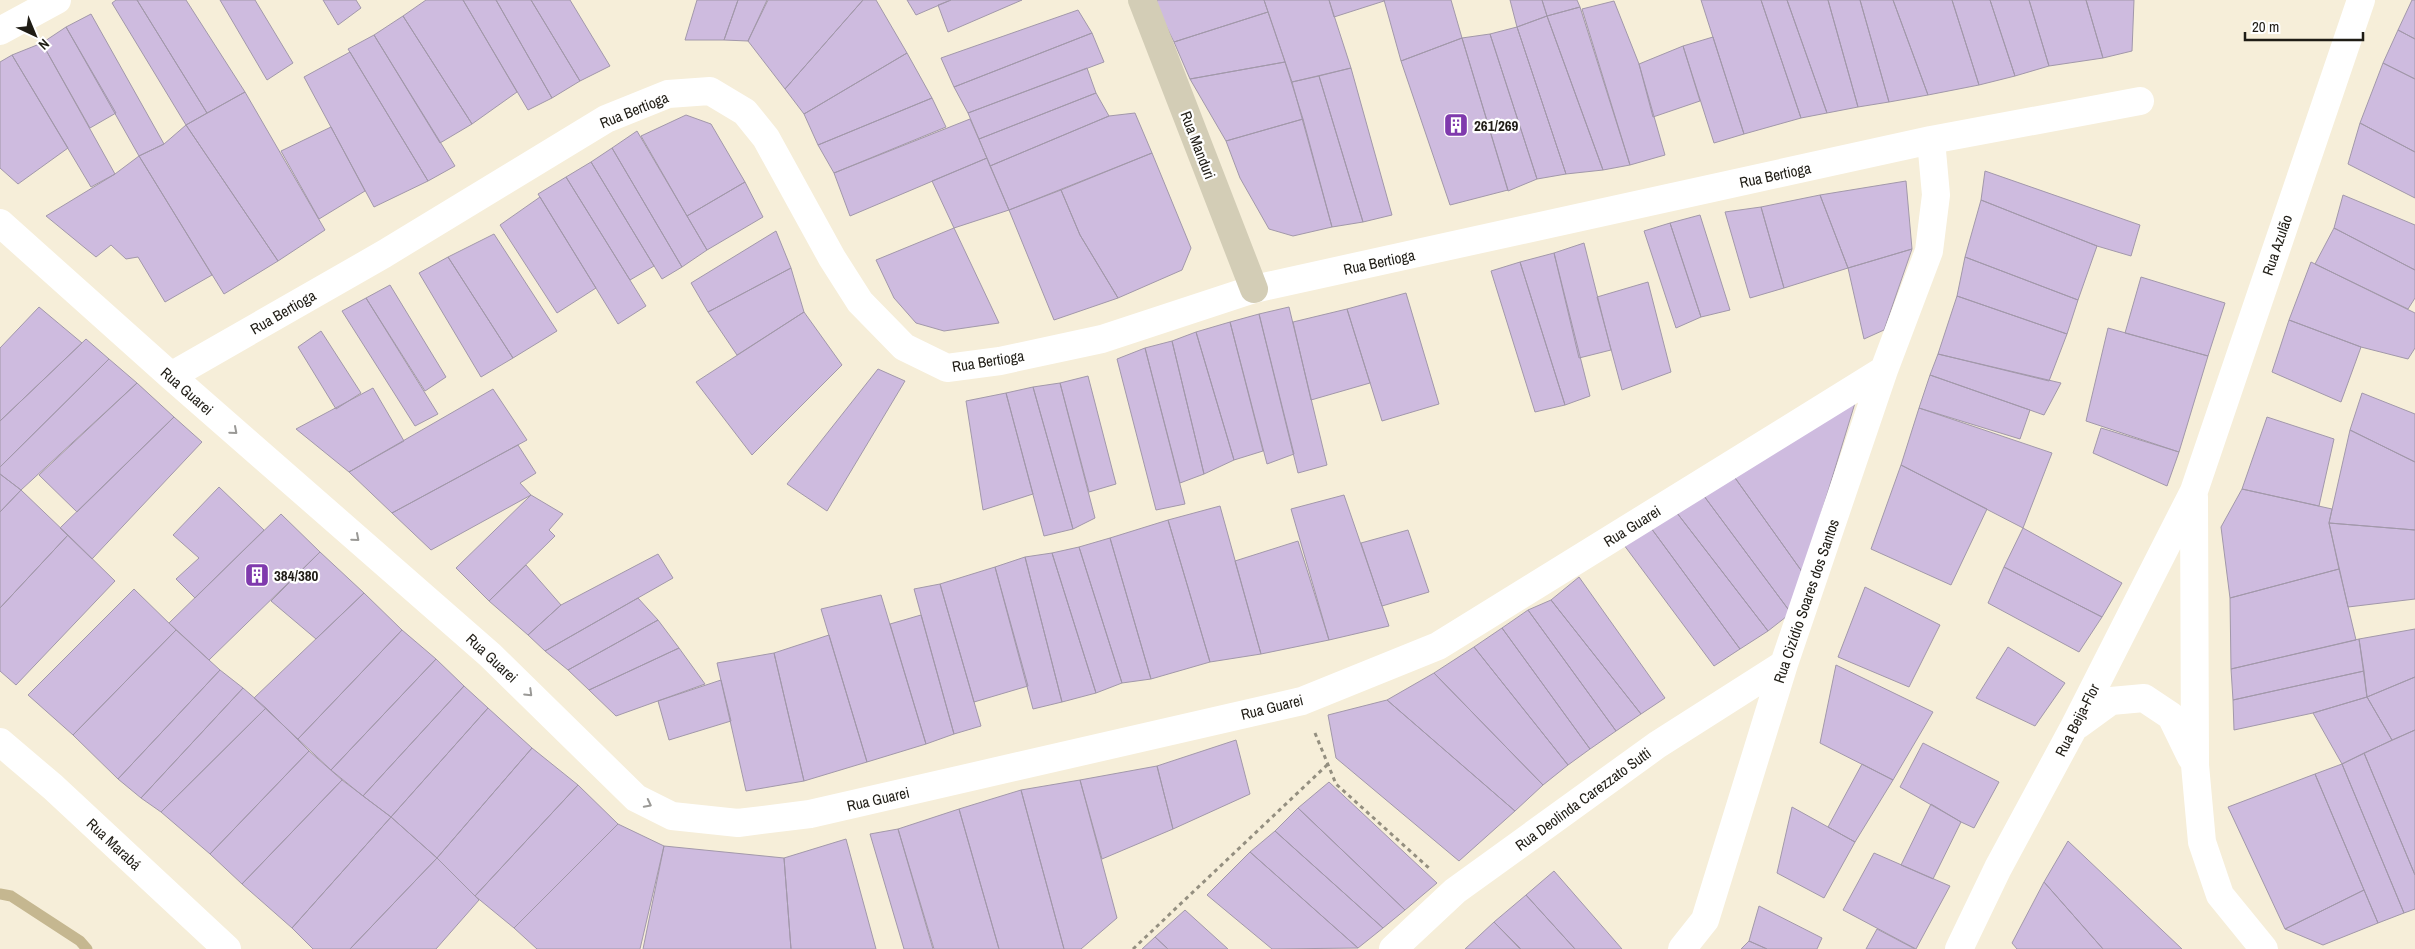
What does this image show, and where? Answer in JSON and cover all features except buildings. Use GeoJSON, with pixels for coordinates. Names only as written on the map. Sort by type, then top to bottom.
{"type":"FeatureCollection","features":[{"type":"Feature","properties":{"kind":"street"},"geometry":{"type":"LineString","coordinates":[[0,31],[58,0]]}},
{"type":"Feature","properties":{"kind":"street","name":"Rua Manduri"},"geometry":{"type":"LineString","coordinates":[[1142,0],[1254,289]]}},
{"type":"Feature","properties":{"kind":"street","name":"Rua Azulão"},"geometry":{"type":"LineString","coordinates":[[2194,491],[2361,0]]}},
{"type":"Feature","properties":{"kind":"street","name":"Rua Bertioga"},"geometry":{"type":"LineString","coordinates":[[171,376],[384,254],[606,119],[668,94],[710,91],[745,112],[766,138],[832,258],[860,302],[904,347],[947,368],[1000,361],[1102,339],[1254,289],[1931,140],[2140,101]]}},
{"type":"Feature","properties":{"kind":"street","name":"Rua Cizídio Soares dos Santos"},"geometry":{"type":"LineString","coordinates":[[1682,949],[1705,920],[1784,664],[1884,370],[1930,251],[1936,195],[1931,140]]}},
{"type":"Feature","properties":{"kind":"street","name":"Rua Guarei"},"geometry":{"type":"LineString","coordinates":[[0,223],[171,376],[490,655],[636,798],[672,816],[738,823],[810,814],[1302,701],[1438,646],[1884,370]]}},
{"type":"Feature","properties":{"kind":"street"},"geometry":{"type":"LineString","coordinates":[[2194,491],[2195,765],[2202,842],[2220,896],[2264,949]]}},
{"type":"Feature","properties":{"kind":"street","name":"Rua Beija-Flor"},"geometry":{"type":"LineString","coordinates":[[1959,949],[1998,868],[2074,729],[2194,491]]}},
{"type":"Feature","properties":{"kind":"street","name":"Rua Deolinda Carezzato Sutti"},"geometry":{"type":"LineString","coordinates":[[1393,949],[1455,891],[1657,745],[1784,664]]}},
{"type":"Feature","properties":{"kind":"street"},"geometry":{"type":"LineString","coordinates":[[2074,729],[2111,701],[2144,698],[2171,716],[2195,765]]}},
{"type":"Feature","properties":{"kind":"street","name":"Rua Marabá"},"geometry":{"type":"LineString","coordinates":[[0,742],[53,787],[227,949]]}},
{"type":"Feature","properties":{"kind":"path"},"geometry":{"type":"LineString","coordinates":[[1302,701],[1336,784],[1455,891]]}},
{"type":"Feature","properties":{"kind":"path"},"geometry":{"type":"LineString","coordinates":[[1133,949],[1328,764]]}},
{"type":"Feature","properties":{"kind":"waterway"},"geometry":{"type":"LineString","coordinates":[[0,894],[11,896],[80,941],[87,949]]}},
{"type":"Feature","properties":{"kind":"place","name":"261/269"},"geometry":{"type":"Point","coordinates":[1456,125]}},
{"type":"Feature","properties":{"kind":"place","name":"384/380"},"geometry":{"type":"Point","coordinates":[257,575]}}]}
